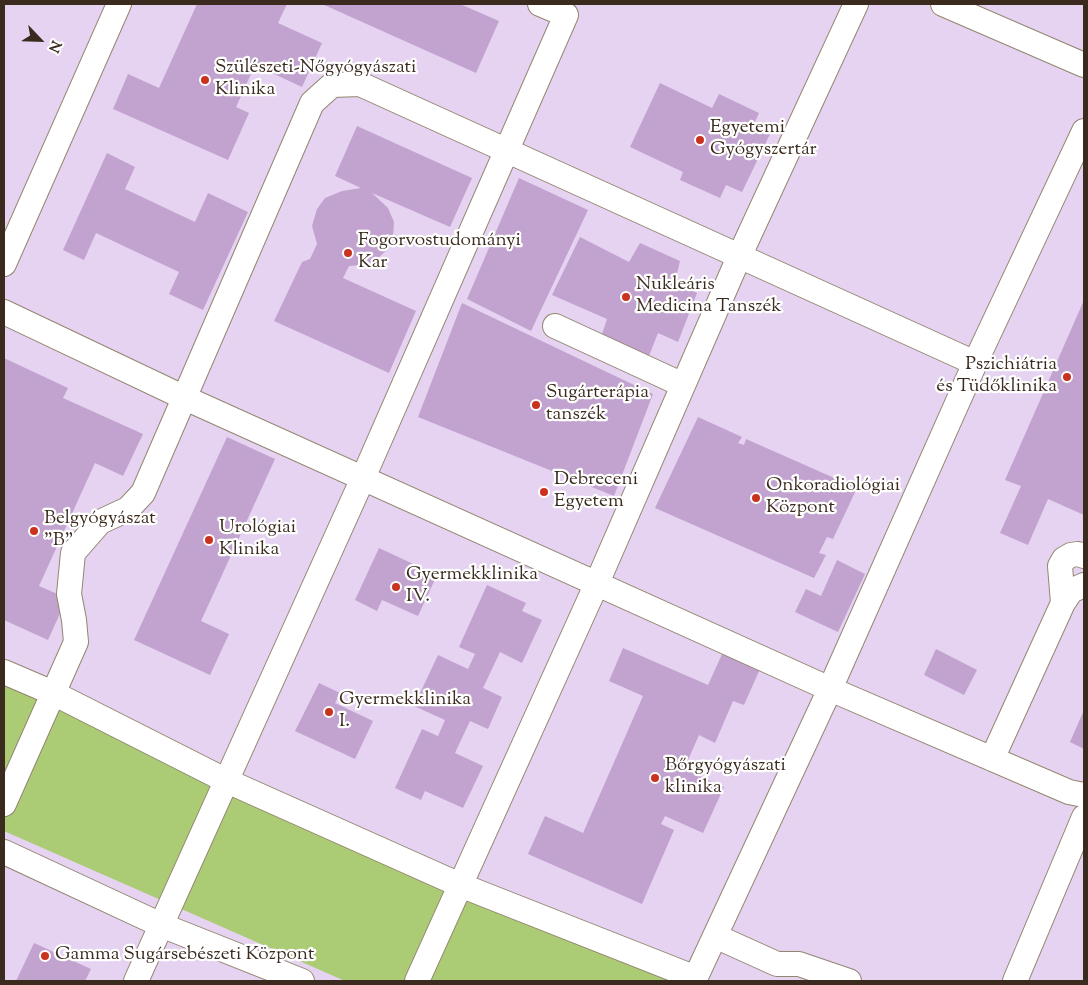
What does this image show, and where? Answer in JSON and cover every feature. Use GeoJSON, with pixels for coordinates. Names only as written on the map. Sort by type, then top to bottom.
{"type":"FeatureCollection","features":[{"type":"Feature","properties":{"kind":"lane"},"geometry":{"type":"LineString","coordinates":[[4,264],[119,4]]}},
{"type":"Feature","properties":{"kind":"lane"},"geometry":{"type":"LineString","coordinates":[[136,981],[363,478],[566,15],[540,4]]}},
{"type":"Feature","properties":{"kind":"lane"},"geometry":{"type":"LineString","coordinates":[[417,981],[598,583],[739,257],[856,4]]}},
{"type":"Feature","properties":{"kind":"lane"},"geometry":{"type":"LineString","coordinates":[[943,4],[1084,65]]}},
{"type":"Feature","properties":{"kind":"lane"},"geometry":{"type":"LineString","coordinates":[[4,804],[76,642],[69,594],[73,553],[100,522],[128,509],[143,493],[186,398],[312,103],[332,85],[360,84],[975,363]]}},
{"type":"Feature","properties":{"kind":"lane"},"geometry":{"type":"LineString","coordinates":[[4,672],[53,693],[227,781],[460,885],[695,980],[830,689],[975,363],[1084,131]]}},
{"type":"Feature","properties":{"kind":"lane"},"geometry":{"type":"LineString","coordinates":[[4,312],[186,398],[830,689],[1069,792],[1084,795]]}},
{"type":"Feature","properties":{"kind":"lane"},"geometry":{"type":"LineString","coordinates":[[555,326],[684,385]]}},
{"type":"Feature","properties":{"kind":"lane"},"geometry":{"type":"LineString","coordinates":[[1063,603],[1060,566],[1064,559],[1071,555],[1078,554],[1084,556]]}},
{"type":"Feature","properties":{"kind":"lane"},"geometry":{"type":"LineString","coordinates":[[992,759],[1063,603],[1071,591],[1084,585]]}},
{"type":"Feature","properties":{"kind":"lane"},"geometry":{"type":"LineString","coordinates":[[1015,981],[1084,817]]}},
{"type":"Feature","properties":{"kind":"lane"},"geometry":{"type":"LineString","coordinates":[[4,852],[161,925],[302,981]]}},
{"type":"Feature","properties":{"kind":"lane"},"geometry":{"type":"LineString","coordinates":[[715,936],[777,964],[798,964],[849,981]]}},
{"type":"Feature","properties":{"kind":"shaded area","name":"Debreceni Egyetem"},"geometry":{"type":"Polygon","coordinates":[[[4,4],[1084,4],[1084,981],[4,981],[4,4]]]}},
{"type":"Feature","properties":{"kind":"green space"},"geometry":{"type":"Polygon","coordinates":[[[4,683],[681,981],[345,981],[4,831],[4,683]]]}},
{"type":"Feature","properties":{"kind":"building","name":"Szülészeti-Nőgyógyászati Klinika"},"geometry":{"type":"Polygon","coordinates":[[[197,4],[287,4],[278,23],[322,43],[302,87],[255,65],[236,107],[249,113],[228,160],[113,109],[128,74],[159,88],[197,4]]]}},
{"type":"Feature","properties":{"kind":"building","name":"Szülészeti-Nőgyógyászati Klinika"},"geometry":{"type":"Polygon","coordinates":[[[322,4],[460,4],[499,21],[476,73],[322,4]]]}},
{"type":"Feature","properties":{"kind":"building","name":"Egyetemi Gyógyszertár"},"geometry":{"type":"Polygon","coordinates":[[[660,83],[712,108],[719,94],[759,113],[753,126],[770,134],[742,192],[726,185],[720,198],[680,180],[683,172],[630,147],[660,83]]]}},
{"type":"Feature","properties":{"kind":"building","name":"Fogorvostudományi Kar"},"geometry":{"type":"Polygon","coordinates":[[[357,126],[472,178],[450,227],[372,193],[388,208],[394,222],[393,237],[388,249],[378,258],[366,265],[349,266],[343,278],[416,311],[389,373],[274,321],[302,262],[310,259],[317,244],[312,226],[317,209],[325,198],[342,191],[361,188],[335,176],[357,126]]]}},
{"type":"Feature","properties":{"kind":"building"},"geometry":{"type":"Polygon","coordinates":[[[107,153],[135,167],[125,189],[195,222],[208,193],[248,212],[203,310],[169,294],[179,272],[96,233],[84,260],[63,250],[107,153]]]}},
{"type":"Feature","properties":{"kind":"building"},"geometry":{"type":"Polygon","coordinates":[[[519,178],[588,210],[531,331],[467,299],[519,178]]]}},
{"type":"Feature","properties":{"kind":"building","name":"Nukleáris Medicina Tanszék"},"geometry":{"type":"Polygon","coordinates":[[[580,237],[629,262],[640,243],[680,261],[675,282],[697,293],[678,342],[658,333],[649,356],[601,337],[607,319],[552,295],[580,237]]]}},
{"type":"Feature","properties":{"kind":"building","name":"Pszichiátria és Tüdőklinika"},"geometry":{"type":"Polygon","coordinates":[[[1084,300],[1084,515],[1048,499],[1028,545],[1000,533],[1021,486],[1005,480],[1084,300]]]}},
{"type":"Feature","properties":{"kind":"building","name":"Sugárterápia tanszék"},"geometry":{"type":"Polygon","coordinates":[[[462,303],[653,394],[614,496],[418,417],[462,303]]]}},
{"type":"Feature","properties":{"kind":"building","name":"Belgyógyászat \"B\""},"geometry":{"type":"Polygon","coordinates":[[[4,358],[68,388],[63,398],[143,434],[123,476],[95,463],[39,586],[67,598],[48,640],[4,620],[4,358]]]}},
{"type":"Feature","properties":{"kind":"building","name":"Onkoradiológiai Központ"},"geometry":{"type":"Polygon","coordinates":[[[698,417],[742,437],[738,443],[744,445],[746,439],[857,488],[833,539],[827,537],[819,553],[826,555],[814,578],[655,508],[698,417]]]}},
{"type":"Feature","properties":{"kind":"building","name":"Urológiai Klinika"},"geometry":{"type":"Polygon","coordinates":[[[227,437],[275,459],[201,621],[229,634],[210,675],[134,640],[227,437]]]}},
{"type":"Feature","properties":{"kind":"building","name":"Gyermekklinika IV."},"geometry":{"type":"Polygon","coordinates":[[[379,548],[437,575],[418,616],[382,600],[377,611],[355,600],[379,548]]]}},
{"type":"Feature","properties":{"kind":"building"},"geometry":{"type":"Polygon","coordinates":[[[837,560],[865,574],[838,632],[795,612],[806,589],[821,596],[837,560]]]}},
{"type":"Feature","properties":{"kind":"building"},"geometry":{"type":"Polygon","coordinates":[[[487,585],[526,603],[522,611],[542,620],[522,663],[500,652],[483,688],[502,697],[488,729],[470,721],[455,753],[483,766],[463,808],[425,791],[421,800],[395,788],[422,729],[438,736],[445,720],[414,706],[438,655],[468,669],[475,654],[459,647],[487,585]]]}},
{"type":"Feature","properties":{"kind":"building","name":"Bőrgyógyászati klinika"},"geometry":{"type":"Polygon","coordinates":[[[623,648],[708,685],[723,652],[760,669],[744,705],[733,701],[715,743],[699,735],[684,769],[724,787],[703,833],[665,816],[661,824],[674,830],[642,904],[528,854],[545,816],[583,833],[643,696],[609,681],[623,648]]]}},
{"type":"Feature","properties":{"kind":"building"},"geometry":{"type":"Polygon","coordinates":[[[936,649],[977,670],[964,695],[924,675],[936,649]]]}},
{"type":"Feature","properties":{"kind":"building","name":"Gyermekklinika I."},"geometry":{"type":"Polygon","coordinates":[[[319,683],[340,693],[335,703],[373,721],[355,759],[295,731],[319,683]]]}},
{"type":"Feature","properties":{"kind":"building"},"geometry":{"type":"Polygon","coordinates":[[[1084,710],[1084,749],[1070,742],[1084,710]]]}},
{"type":"Feature","properties":{"kind":"building","name":"Gamma Sugársebészeti Központ"},"geometry":{"type":"Polygon","coordinates":[[[34,943],[91,969],[85,981],[16,981],[34,943]]]}},
{"type":"Feature","properties":{"kind":"place","name":"Szülészeti-Nőgyógyászati Klinika"},"geometry":{"type":"Point","coordinates":[205,80]}},
{"type":"Feature","properties":{"kind":"place","name":"Egyetemi Gyógyszertár"},"geometry":{"type":"Point","coordinates":[700,140]}},
{"type":"Feature","properties":{"kind":"place","name":"Fogorvostudományi Kar"},"geometry":{"type":"Point","coordinates":[348,253]}},
{"type":"Feature","properties":{"kind":"place","name":"Nukleáris Medicina Tanszék"},"geometry":{"type":"Point","coordinates":[626,297]}},
{"type":"Feature","properties":{"kind":"place","name":"Pszichiátria és Tüdőklinika"},"geometry":{"type":"Point","coordinates":[1067,377]}},
{"type":"Feature","properties":{"kind":"place","name":"Sugárterápia tanszék"},"geometry":{"type":"Point","coordinates":[536,405]}},
{"type":"Feature","properties":{"kind":"place","name":"Debreceni Egyetem"},"geometry":{"type":"Point","coordinates":[544,492]}},
{"type":"Feature","properties":{"kind":"place","name":"Onkoradiológiai Központ"},"geometry":{"type":"Point","coordinates":[756,498]}},
{"type":"Feature","properties":{"kind":"place","name":"Belgyógyászat \"B\""},"geometry":{"type":"Point","coordinates":[34,531]}},
{"type":"Feature","properties":{"kind":"place","name":"Urológiai Klinika"},"geometry":{"type":"Point","coordinates":[209,540]}},
{"type":"Feature","properties":{"kind":"place","name":"Gyermekklinika IV."},"geometry":{"type":"Point","coordinates":[396,587]}},
{"type":"Feature","properties":{"kind":"place","name":"Gyermekklinika I."},"geometry":{"type":"Point","coordinates":[329,712]}},
{"type":"Feature","properties":{"kind":"place","name":"Bőrgyógyászati klinika"},"geometry":{"type":"Point","coordinates":[655,778]}},
{"type":"Feature","properties":{"kind":"place","name":"Gamma Sugársebészeti Központ"},"geometry":{"type":"Point","coordinates":[45,956]}}]}
